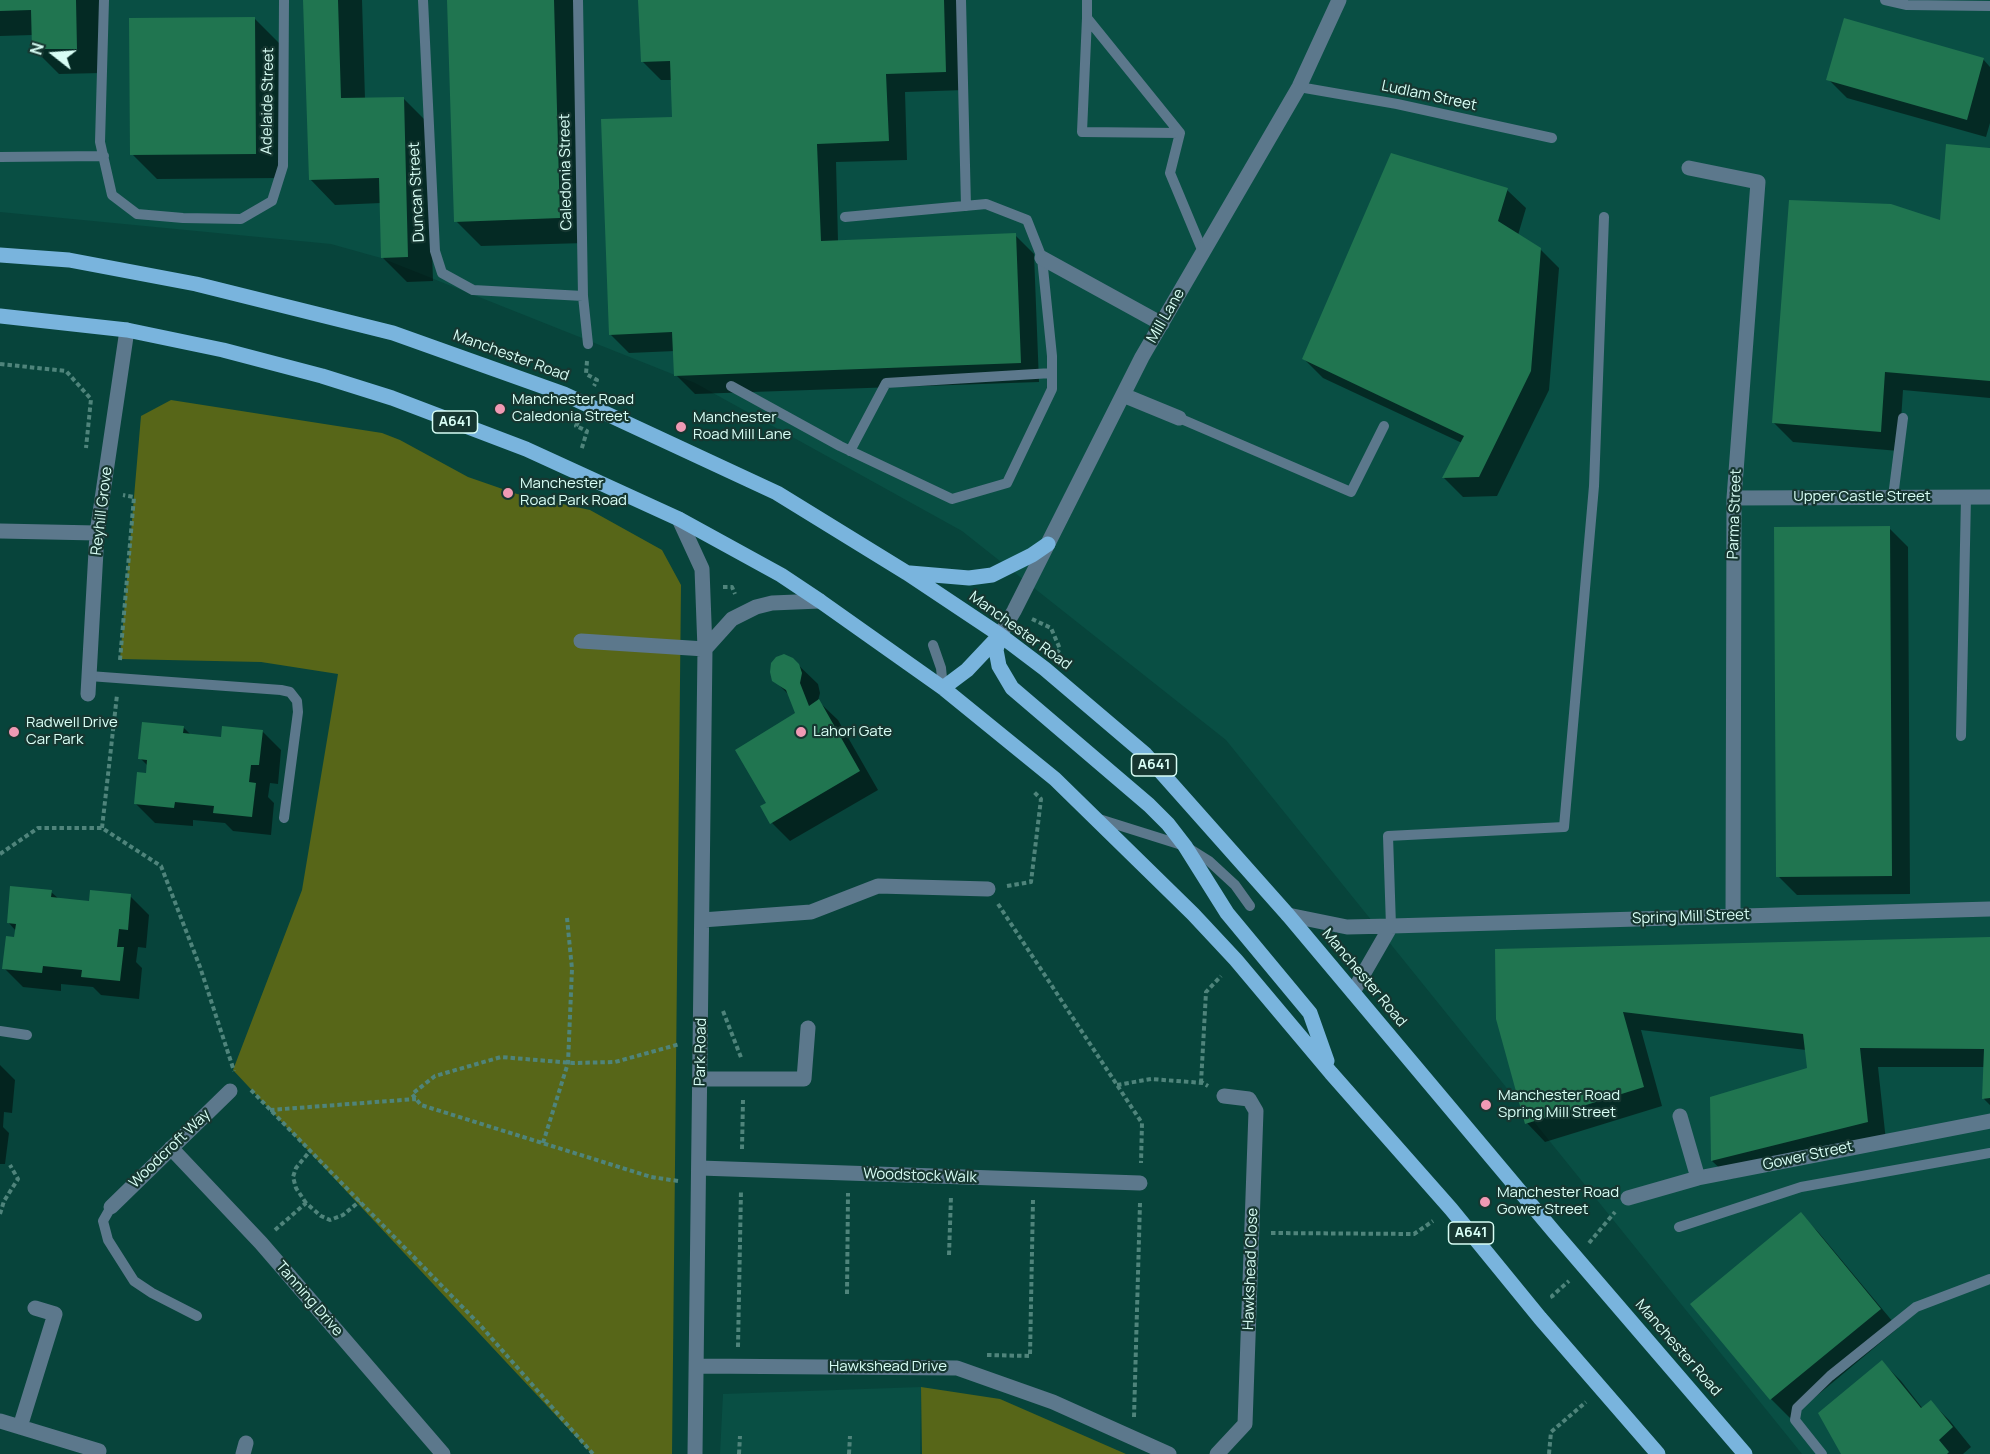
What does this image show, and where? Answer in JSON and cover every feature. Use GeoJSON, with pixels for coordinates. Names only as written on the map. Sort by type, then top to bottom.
{"type":"FeatureCollection","features":[{"type":"Feature","properties":{"kind":"main road","name":"Manchester Road"},"geometry":{"type":"LineString","coordinates":[[0,255],[69,260],[196,284],[404,337],[564,394],[777,492],[907,573],[1000,635],[1045,669],[1145,754],[1288,915],[1555,1233],[1745,1454]]}},
{"type":"Feature","properties":{"kind":"main road","name":"A641"},"geometry":{"type":"LineString","coordinates":[[0,316],[128,330],[251,357],[392,398],[526,449],[679,519],[781,575],[820,601],[943,688],[1055,779],[1193,914],[1236,960],[1331,1073],[1451,1209],[1540,1318],[1658,1454]]}},
{"type":"Feature","properties":{"kind":"main road"},"geometry":{"type":"LineString","coordinates":[[907,573],[969,578],[992,575],[1032,555],[1048,544]]}},
{"type":"Feature","properties":{"kind":"main road"},"geometry":{"type":"LineString","coordinates":[[943,688],[967,670],[1000,635]]}},
{"type":"Feature","properties":{"kind":"main road"},"geometry":{"type":"LineString","coordinates":[[1000,635],[996,650],[999,666],[1012,688],[1149,805],[1168,824],[1185,846],[1227,913],[1310,1013],[1331,1073]]}},
{"type":"Feature","properties":{"kind":"street","name":"Mill Lane"},"geometry":{"type":"LineString","coordinates":[[1000,635],[1161,324],[1299,87],[1339,0]]}},
{"type":"Feature","properties":{"kind":"street","name":"Parma Street"},"geometry":{"type":"LineString","coordinates":[[1689,168],[1758,182],[1734,498],[1733,916]]}},
{"type":"Feature","properties":{"kind":"street"},"geometry":{"type":"LineString","coordinates":[[1042,258],[1161,324]]}},
{"type":"Feature","properties":{"kind":"street","name":"Reyhill Grove"},"geometry":{"type":"LineString","coordinates":[[88,694],[97,532],[128,330]]}},
{"type":"Feature","properties":{"kind":"street"},"geometry":{"type":"LineString","coordinates":[[1123,395],[1179,418]]}},
{"type":"Feature","properties":{"kind":"street","name":"Upper Castle Street"},"geometry":{"type":"LineString","coordinates":[[1734,498],[1990,497]]}},
{"type":"Feature","properties":{"kind":"street","name":"Park Road"},"geometry":{"type":"LineString","coordinates":[[679,519],[702,569],[705,650],[698,1366],[695,1454]]}},
{"type":"Feature","properties":{"kind":"street"},"geometry":{"type":"LineString","coordinates":[[0,531],[97,532]]}},
{"type":"Feature","properties":{"kind":"street"},"geometry":{"type":"LineString","coordinates":[[581,641],[705,650],[732,619],[746,613],[772,603],[820,601]]}},
{"type":"Feature","properties":{"kind":"street"},"geometry":{"type":"LineString","coordinates":[[702,920],[811,912],[878,886],[988,889]]}},
{"type":"Feature","properties":{"kind":"street","name":"Spring Mill Street"},"geometry":{"type":"LineString","coordinates":[[1288,915],[1347,927],[1990,909]]}},
{"type":"Feature","properties":{"kind":"street"},"geometry":{"type":"LineString","coordinates":[[1353,992],[1392,926]]}},
{"type":"Feature","properties":{"kind":"street"},"geometry":{"type":"LineString","coordinates":[[700,1080],[804,1079],[808,1028]]}},
{"type":"Feature","properties":{"kind":"street","name":"Woodcroft Way"},"geometry":{"type":"LineString","coordinates":[[111,1207],[230,1091]]}},
{"type":"Feature","properties":{"kind":"street","name":"Hawkshead Close"},"geometry":{"type":"LineString","coordinates":[[1217,1454],[1245,1424],[1256,1111],[1249,1099],[1224,1096]]}},
{"type":"Feature","properties":{"kind":"street"},"geometry":{"type":"LineString","coordinates":[[1680,1116],[1698,1178]]}},
{"type":"Feature","properties":{"kind":"street","name":"Gower Street"},"geometry":{"type":"LineString","coordinates":[[1628,1198],[1698,1178],[1990,1120]]}},
{"type":"Feature","properties":{"kind":"street","name":"Tanning Drive"},"geometry":{"type":"LineString","coordinates":[[171,1148],[261,1243],[443,1454]]}},
{"type":"Feature","properties":{"kind":"street","name":"Woodstock Walk"},"geometry":{"type":"LineString","coordinates":[[699,1168],[1140,1183]]}},
{"type":"Feature","properties":{"kind":"street"},"geometry":{"type":"LineString","coordinates":[[20,1427],[55,1314],[35,1308]]}},
{"type":"Feature","properties":{"kind":"street","name":"Hawkshead Drive"},"geometry":{"type":"LineString","coordinates":[[698,1366],[957,1368],[1053,1402],[1169,1454]]}},
{"type":"Feature","properties":{"kind":"street"},"geometry":{"type":"LineString","coordinates":[[0,1421],[99,1453]]}},
{"type":"Feature","properties":{"kind":"lane"},"geometry":{"type":"LineString","coordinates":[[0,157],[104,156],[100,142],[104,0]]}},
{"type":"Feature","properties":{"kind":"lane","name":"Adelaide Street"},"geometry":{"type":"LineString","coordinates":[[104,156],[112,195],[137,214],[241,219],[272,201],[283,166],[284,0]]}},
{"type":"Feature","properties":{"kind":"lane","name":"Duncan Street"},"geometry":{"type":"LineString","coordinates":[[423,0],[435,251],[442,273],[473,290],[583,296]]}},
{"type":"Feature","properties":{"kind":"lane","name":"Caledonia Street"},"geometry":{"type":"LineString","coordinates":[[578,0],[583,296],[588,344]]}},
{"type":"Feature","properties":{"kind":"lane"},"geometry":{"type":"LineString","coordinates":[[961,0],[966,206]]}},
{"type":"Feature","properties":{"kind":"lane"},"geometry":{"type":"LineString","coordinates":[[1087,0],[1082,132],[1180,133]]}},
{"type":"Feature","properties":{"kind":"lane"},"geometry":{"type":"LineString","coordinates":[[1885,0],[1907,5],[1990,6]]}},
{"type":"Feature","properties":{"kind":"lane"},"geometry":{"type":"LineString","coordinates":[[1087,18],[1180,133]]}},
{"type":"Feature","properties":{"kind":"lane","name":"Ludlam Street"},"geometry":{"type":"LineString","coordinates":[[1299,87],[1397,104],[1552,138]]}},
{"type":"Feature","properties":{"kind":"lane"},"geometry":{"type":"LineString","coordinates":[[1180,133],[1170,173],[1203,252]]}},
{"type":"Feature","properties":{"kind":"lane"},"geometry":{"type":"LineString","coordinates":[[731,386],[850,451],[952,500],[1007,483],[1052,388],[1052,356],[1042,258],[1027,220],[986,204],[845,218]]}},
{"type":"Feature","properties":{"kind":"lane"},"geometry":{"type":"LineString","coordinates":[[1392,926],[1388,836],[1564,827],[1594,486],[1604,217]]}},
{"type":"Feature","properties":{"kind":"lane"},"geometry":{"type":"LineString","coordinates":[[850,451],[886,383],[1052,373]]}},
{"type":"Feature","properties":{"kind":"lane"},"geometry":{"type":"LineString","coordinates":[[1179,418],[1351,492],[1384,426]]}},
{"type":"Feature","properties":{"kind":"lane"},"geometry":{"type":"LineString","coordinates":[[1893,497],[1903,418]]}},
{"type":"Feature","properties":{"kind":"lane"},"geometry":{"type":"LineString","coordinates":[[1961,736],[1966,497]]}},
{"type":"Feature","properties":{"kind":"lane"},"geometry":{"type":"LineString","coordinates":[[933,645],[941,668],[943,688]]}},
{"type":"Feature","properties":{"kind":"lane"},"geometry":{"type":"LineString","coordinates":[[89,676],[290,692],[297,700],[298,712],[284,818]]}},
{"type":"Feature","properties":{"kind":"lane"},"geometry":{"type":"LineString","coordinates":[[1096,818],[1185,846],[1218,869],[1235,885],[1251,906]]}},
{"type":"Feature","properties":{"kind":"lane"},"geometry":{"type":"LineString","coordinates":[[0,1031],[27,1035]]}},
{"type":"Feature","properties":{"kind":"lane"},"geometry":{"type":"LineString","coordinates":[[1679,1227],[1801,1187],[1990,1153]]}},
{"type":"Feature","properties":{"kind":"lane"},"geometry":{"type":"LineString","coordinates":[[111,1207],[103,1221],[108,1240],[134,1281],[197,1316]]}},
{"type":"Feature","properties":{"kind":"lane"},"geometry":{"type":"LineString","coordinates":[[1822,1454],[1795,1420],[1797,1408],[1830,1376],[1916,1307],[1990,1279]]}},
{"type":"Feature","properties":{"kind":"path"},"geometry":{"type":"LineString","coordinates":[[703,585],[732,587],[746,613]]}},
{"type":"Feature","properties":{"kind":"path"},"geometry":{"type":"LineString","coordinates":[[0,854],[38,828],[102,828],[161,866],[200,967],[233,1070],[239,1076]]}},
{"type":"Feature","properties":{"kind":"path"},"geometry":{"type":"LineString","coordinates":[[988,889],[1142,1123],[1133,1438]]}},
{"type":"Feature","properties":{"kind":"path"},"geometry":{"type":"LineString","coordinates":[[543,1143],[568,1063],[572,969],[567,918]]}},
{"type":"Feature","properties":{"kind":"path"},"geometry":{"type":"LineString","coordinates":[[1201,1083],[1206,993],[1236,960]]}},
{"type":"Feature","properties":{"kind":"path"},"geometry":{"type":"LineString","coordinates":[[699,1185],[651,1177],[421,1105],[412,1094],[435,1076],[501,1057],[568,1063],[615,1062],[701,1038]]}},
{"type":"Feature","properties":{"kind":"path"},"geometry":{"type":"LineString","coordinates":[[1117,1085],[1151,1079],[1201,1083],[1224,1096]]}},
{"type":"Feature","properties":{"kind":"path"},"geometry":{"type":"LineString","coordinates":[[249,1088],[480,1326],[594,1454]]}},
{"type":"Feature","properties":{"kind":"path"},"geometry":{"type":"LineString","coordinates":[[270,1110],[416,1099]]}},
{"type":"Feature","properties":{"kind":"path"},"geometry":{"type":"LineString","coordinates":[[310,1151],[296,1168],[294,1177],[296,1188],[306,1203],[321,1216],[330,1220],[343,1215],[360,1201]]}},
{"type":"Feature","properties":{"kind":"path"},"geometry":{"type":"LineString","coordinates":[[0,1214],[4,1201],[18,1179],[10,1165]]}},
{"type":"Feature","properties":{"kind":"path"},"geometry":{"type":"LineString","coordinates":[[847,1294],[848,1173]]}},
{"type":"Feature","properties":{"kind":"path"},"geometry":{"type":"LineString","coordinates":[[949,1255],[952,1177]]}},
{"type":"Feature","properties":{"kind":"path"},"geometry":{"type":"LineString","coordinates":[[957,1368],[966,1355],[1030,1356],[1034,1179]]}},
{"type":"Feature","properties":{"kind":"path"},"geometry":{"type":"LineString","coordinates":[[261,1243],[306,1203]]}},
{"type":"Feature","properties":{"kind":"path"},"geometry":{"type":"LineString","coordinates":[[1252,1233],[1414,1234],[1451,1209]]}},
{"type":"Feature","properties":{"kind":"path"},"geometry":{"type":"LineString","coordinates":[[1549,1454],[1551,1432],[1602,1388]]}},
{"type":"Feature","properties":{"kind":"path"},"geometry":{"type":"LineString","coordinates":[[739,1454],[740,1436]]}},
{"type":"Feature","properties":{"kind":"path"},"geometry":{"type":"LineString","coordinates":[[849,1454],[850,1437]]}},
{"type":"Feature","properties":{"kind":"shaded area"},"geometry":{"type":"Polygon","coordinates":[[[0,0],[1990,0],[1990,1454],[1802,1454],[1226,740],[962,531],[695,383],[381,258],[331,244],[0,212],[0,0]]]}},
{"type":"Feature","properties":{"kind":"shaded area"},"geometry":{"type":"Polygon","coordinates":[[[921,1387],[920,1454],[720,1454],[723,1394],[921,1387]]]}},
{"type":"Feature","properties":{"kind":"green space"},"geometry":{"type":"Polygon","coordinates":[[[171,400],[382,433],[400,440],[468,477],[517,494],[590,510],[662,550],[681,585],[672,1454],[592,1454],[233,1070],[302,890],[338,674],[261,662],[120,659],[141,416],[171,400]]]}},
{"type":"Feature","properties":{"kind":"green space"},"geometry":{"type":"Polygon","coordinates":[[[921,1387],[1000,1399],[1126,1454],[922,1454],[921,1387]]]}},
{"type":"Feature","properties":{"kind":"building"},"geometry":{"type":"Polygon","coordinates":[[[0,0],[76,0],[77,49],[32,49],[31,10],[0,11],[0,0]]]}},
{"type":"Feature","properties":{"kind":"building"},"geometry":{"type":"Polygon","coordinates":[[[303,0],[338,0],[341,98],[404,97],[408,257],[381,258],[379,178],[309,180],[303,0]]]}},
{"type":"Feature","properties":{"kind":"building"},"geometry":{"type":"Polygon","coordinates":[[[447,0],[554,0],[560,218],[454,222],[447,0]]]}},
{"type":"Feature","properties":{"kind":"building"},"geometry":{"type":"Polygon","coordinates":[[[638,0],[944,0],[946,72],[886,74],[889,141],[817,144],[821,241],[1016,233],[1021,363],[674,376],[672,332],[609,335],[601,119],[672,117],[670,61],[641,62],[638,0]]]}},
{"type":"Feature","properties":{"kind":"building"},"geometry":{"type":"Polygon","coordinates":[[[255,17],[256,154],[130,155],[129,18],[255,17]]]}},
{"type":"Feature","properties":{"kind":"building"},"geometry":{"type":"Polygon","coordinates":[[[1844,18],[1984,58],[1967,120],[1826,80],[1844,18]]]}},
{"type":"Feature","properties":{"kind":"building"},"geometry":{"type":"Polygon","coordinates":[[[1946,144],[1990,148],[1990,381],[1885,372],[1881,432],[1772,423],[1789,200],[1891,204],[1940,220],[1946,144]]]}},
{"type":"Feature","properties":{"kind":"building"},"geometry":{"type":"Polygon","coordinates":[[[1391,153],[1508,188],[1498,221],[1541,248],[1531,371],[1479,477],[1442,478],[1464,436],[1302,359],[1391,153]]]}},
{"type":"Feature","properties":{"kind":"building"},"geometry":{"type":"Polygon","coordinates":[[[1890,526],[1892,876],[1776,877],[1774,527],[1890,526]]]}},
{"type":"Feature","properties":{"kind":"building","name":"Lahori Gate"},"geometry":{"type":"Polygon","coordinates":[[[784,654],[799,664],[802,673],[800,683],[809,706],[819,699],[860,771],[770,824],[760,806],[766,803],[735,750],[795,713],[786,690],[772,681],[770,672],[771,663],[776,657],[784,654]]]}},
{"type":"Feature","properties":{"kind":"building"},"geometry":{"type":"Polygon","coordinates":[[[142,722],[184,726],[183,733],[221,737],[222,726],[263,730],[259,765],[251,765],[249,782],[256,783],[252,817],[213,813],[214,806],[175,802],[174,808],[134,804],[137,772],[146,773],[147,760],[138,759],[142,722]]]}},
{"type":"Feature","properties":{"kind":"building"},"geometry":{"type":"Polygon","coordinates":[[[10,886],[52,890],[51,897],[89,901],[90,890],[131,894],[128,930],[119,929],[117,947],[124,947],[120,981],[81,977],[82,970],[43,966],[42,973],[2,969],[6,936],[14,937],[16,924],[7,923],[10,886]]]}},
{"type":"Feature","properties":{"kind":"building"},"geometry":{"type":"Polygon","coordinates":[[[1990,937],[1990,1098],[1982,1099],[1984,1049],[1860,1048],[1868,1122],[1711,1161],[1710,1097],[1807,1068],[1803,1034],[1623,1012],[1644,1087],[1525,1124],[1496,1019],[1495,949],[1990,937]]]}},
{"type":"Feature","properties":{"kind":"building"},"geometry":{"type":"Polygon","coordinates":[[[1801,1212],[1881,1309],[1770,1400],[1690,1304],[1801,1212]]]}},
{"type":"Feature","properties":{"kind":"building"},"geometry":{"type":"Polygon","coordinates":[[[1882,1360],[1921,1408],[1931,1400],[1953,1427],[1939,1440],[1949,1452],[1947,1454],[1841,1454],[1818,1413],[1882,1360]]]}},
{"type":"Feature","properties":{"kind":"place","name":"Manchester Road Caledonia Street"},"geometry":{"type":"Point","coordinates":[500,409]}},
{"type":"Feature","properties":{"kind":"place","name":"Manchester Road Mill Lane"},"geometry":{"type":"Point","coordinates":[681,427]}},
{"type":"Feature","properties":{"kind":"place","name":"Manchester Road Park Road"},"geometry":{"type":"Point","coordinates":[508,493]}},
{"type":"Feature","properties":{"kind":"place","name":"Radwell Drive Car Park"},"geometry":{"type":"Point","coordinates":[14,732]}},
{"type":"Feature","properties":{"kind":"place","name":"Lahori Gate"},"geometry":{"type":"Point","coordinates":[801,732]}},
{"type":"Feature","properties":{"kind":"place","name":"Manchester Road Spring Mill Street"},"geometry":{"type":"Point","coordinates":[1486,1105]}},
{"type":"Feature","properties":{"kind":"place","name":"Manchester Road Gower Street"},"geometry":{"type":"Point","coordinates":[1485,1202]}}]}
